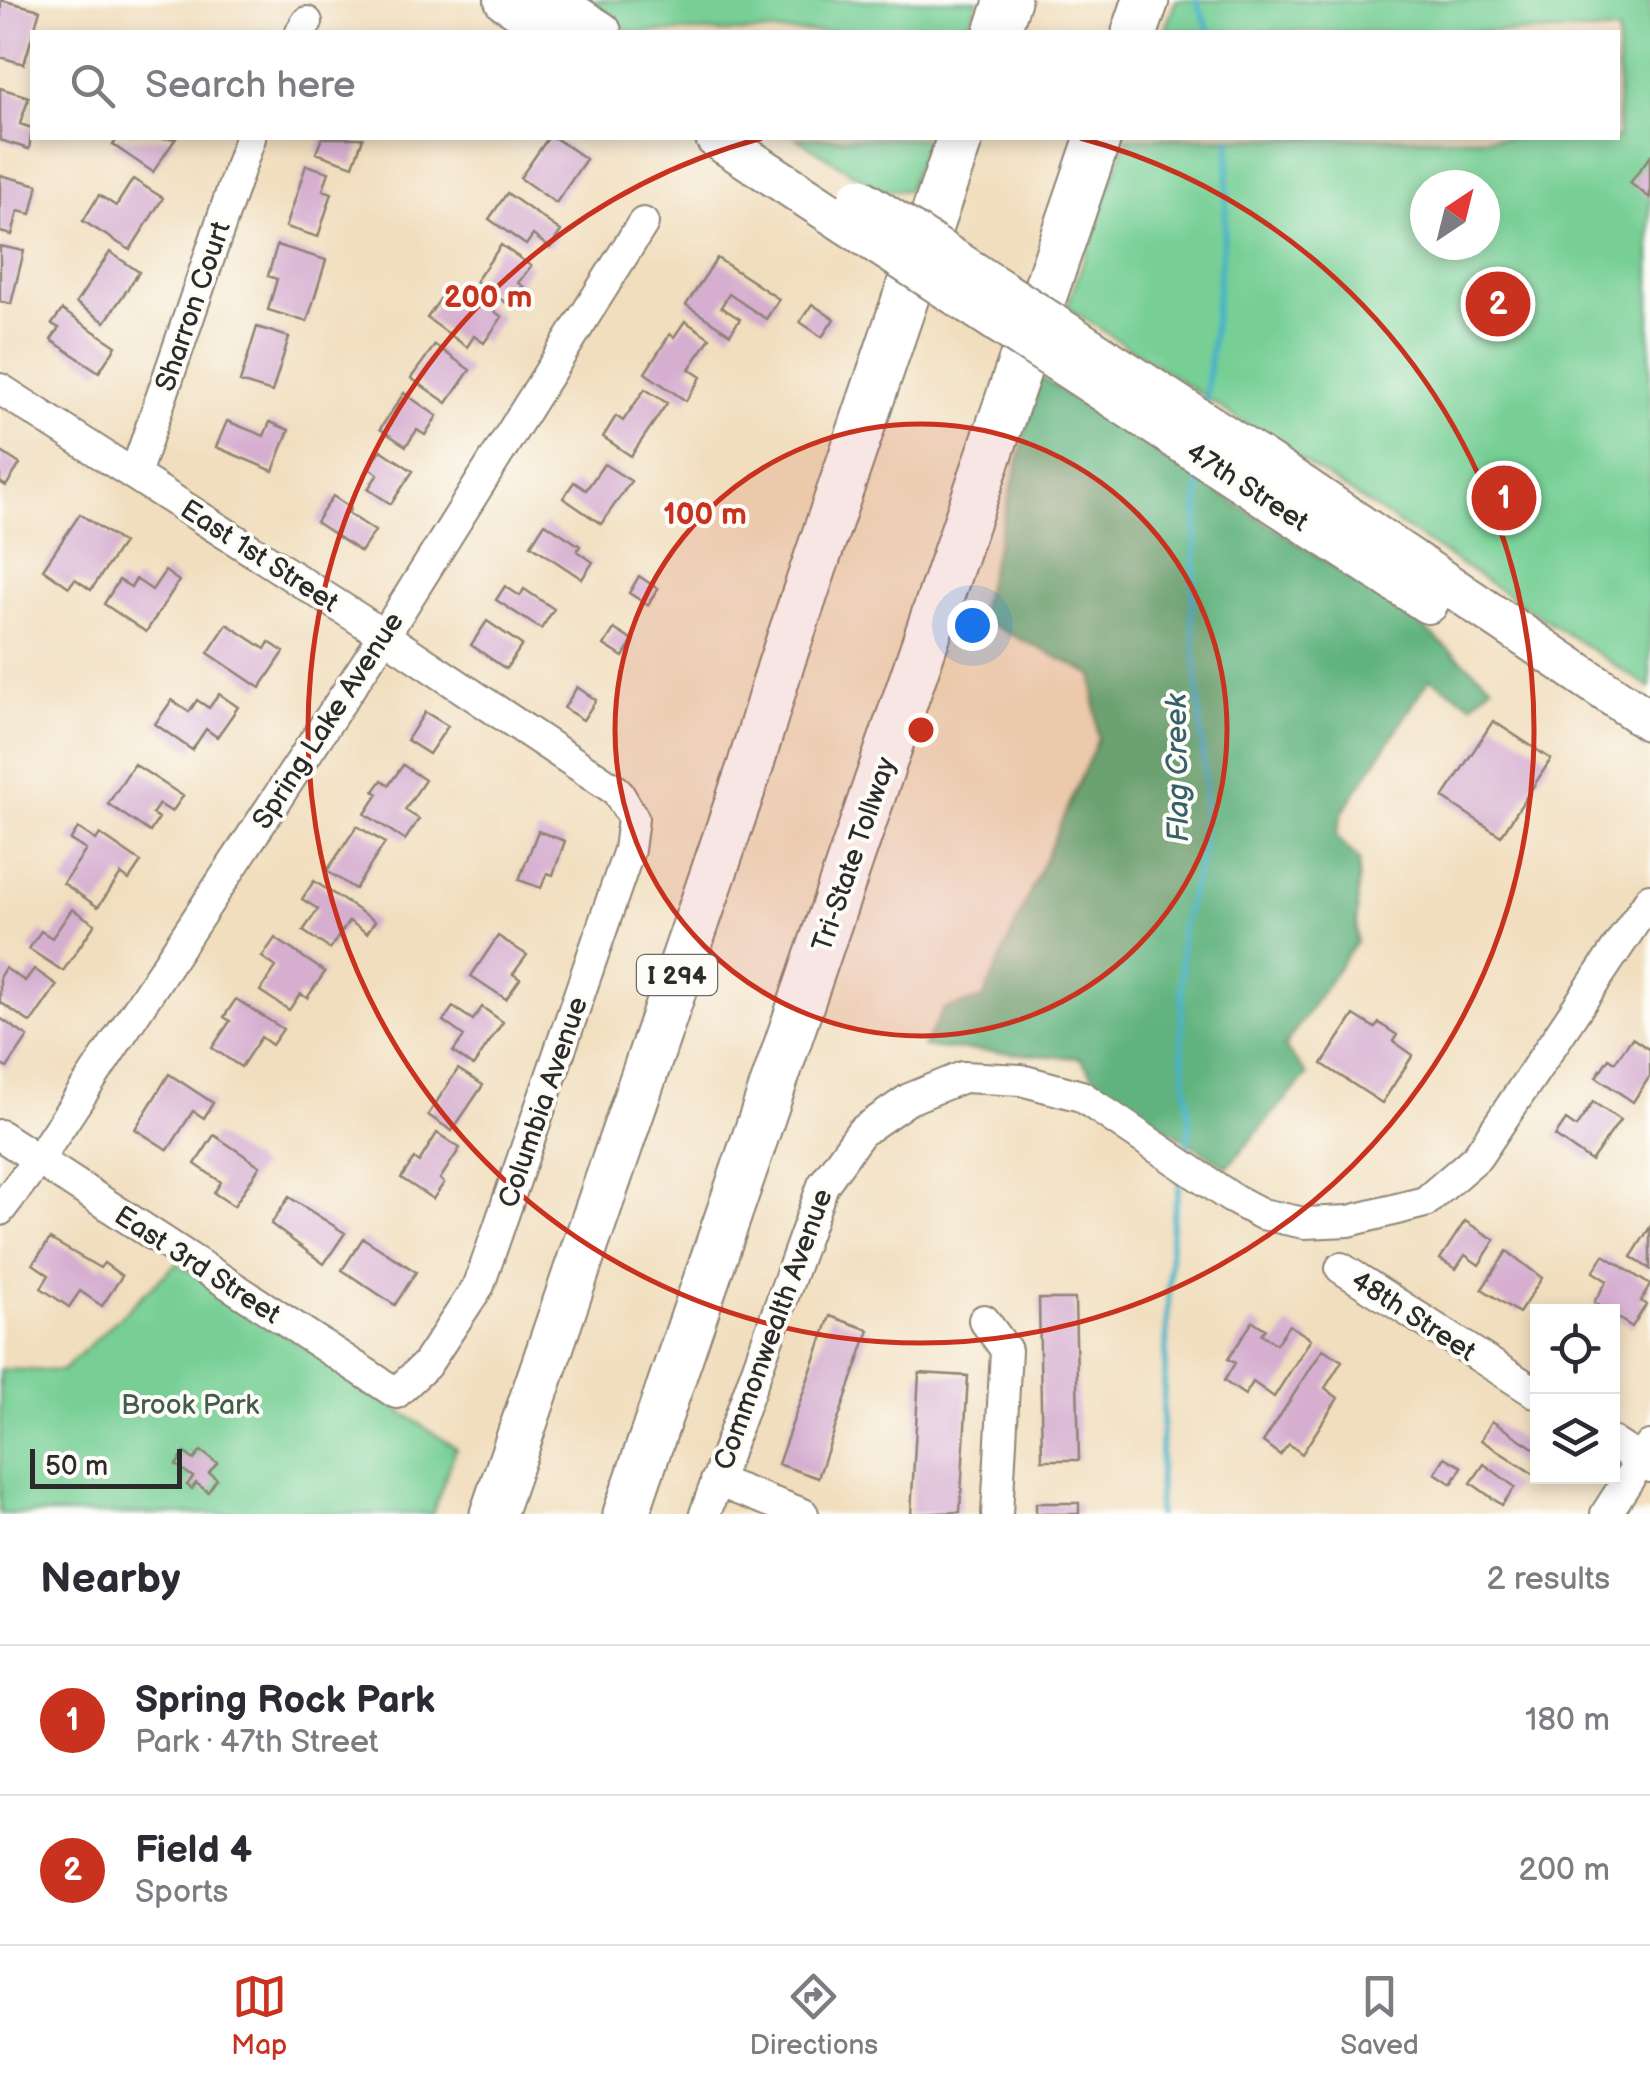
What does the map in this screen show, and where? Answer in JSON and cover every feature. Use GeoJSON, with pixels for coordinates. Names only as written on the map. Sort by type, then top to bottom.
{"type":"FeatureCollection","features":[{"type":"Feature","properties":{"kind":"highway"},"geometry":{"type":"LineString","coordinates":[[998,30],[1008,0]]}},
{"type":"Feature","properties":{"kind":"highway"},"geometry":{"type":"LineString","coordinates":[[1136,30],[1146,0]]}},
{"type":"Feature","properties":{"kind":"highway","name":"I 294"},"geometry":{"type":"LineString","coordinates":[[493,1514],[750,767],[786,649],[959,140]]}},
{"type":"Feature","properties":{"kind":"highway","name":"Tri-State Tollway"},"geometry":{"type":"LineString","coordinates":[[626,1514],[1097,140]]}},
{"type":"Feature","properties":{"kind":"main road"},"geometry":{"type":"LineString","coordinates":[[505,0],[552,30]]}},
{"type":"Feature","properties":{"kind":"main road"},"geometry":{"type":"LineString","coordinates":[[551,0],[598,30]]}},
{"type":"Feature","properties":{"kind":"main road"},"geometry":{"type":"LineString","coordinates":[[720,140],[854,211]]}},
{"type":"Feature","properties":{"kind":"main road"},"geometry":{"type":"LineString","coordinates":[[766,140],[854,211]]}},
{"type":"Feature","properties":{"kind":"main road","name":"47th Street"},"geometry":{"type":"LineString","coordinates":[[854,211],[1302,504],[1650,721]]}},
{"type":"Feature","properties":{"kind":"main road","name":"47th Street"},"geometry":{"type":"LineString","coordinates":[[1302,504],[1609,720],[1650,741]]}},
{"type":"Feature","properties":{"kind":"street","name":"Sharron Court"},"geometry":{"type":"LineString","coordinates":[[135,474],[249,140]]}},
{"type":"Feature","properties":{"kind":"street","name":"Spring Lake Avenue"},"geometry":{"type":"LineString","coordinates":[[0,1210],[38,1160],[384,636],[643,223]]}},
{"type":"Feature","properties":{"kind":"street","name":"East 1st Street"},"geometry":{"type":"LineString","coordinates":[[0,389],[617,791]]}},
{"type":"Feature","properties":{"kind":"street","name":"Columbia Avenue"},"geometry":{"type":"LineString","coordinates":[[396,1393],[426,1365],[479,1284],[630,850],[632,818],[617,791]]}},
{"type":"Feature","properties":{"kind":"street","name":"Commonwealth Avenue"},"geometry":{"type":"LineString","coordinates":[[705,1514],[823,1185],[861,1132],[910,1099],[962,1076],[1021,1080],[1080,1096],[1230,1197],[1262,1214],[1304,1222],[1349,1221],[1425,1202],[1477,1158],[1650,899]]}},
{"type":"Feature","properties":{"kind":"street","name":"East 3rd Street"},"geometry":{"type":"LineString","coordinates":[[0,1135],[396,1393]]}},
{"type":"Feature","properties":{"kind":"street","name":"48th Street"},"geometry":{"type":"LineString","coordinates":[[1341,1268],[1530,1389]]}},
{"type":"Feature","properties":{"kind":"street"},"geometry":{"type":"LineString","coordinates":[[984,1320],[1006,1350],[997,1514]]}},
{"type":"Feature","properties":{"kind":"street"},"geometry":{"type":"LineString","coordinates":[[1606,1514],[1647,1457],[1620,1445]]}},
{"type":"Feature","properties":{"kind":"street"},"geometry":{"type":"LineString","coordinates":[[716,1481],[804,1514]]}},
{"type":"Feature","properties":{"kind":"green space"},"geometry":{"type":"Polygon","coordinates":[[[578,0],[978,0],[967,30],[627,30],[578,0]]]}},
{"type":"Feature","properties":{"kind":"green space"},"geometry":{"type":"Polygon","coordinates":[[[1176,0],[1650,0],[1650,688],[1067,307],[1126,140],[1620,140],[1620,30],[1165,30],[1176,0]]]}},
{"type":"Feature","properties":{"kind":"green space"},"geometry":{"type":"Polygon","coordinates":[[[799,140],[926,140],[908,190],[881,191],[799,140]]]}},
{"type":"Feature","properties":{"kind":"green space"},"geometry":{"type":"Polygon","coordinates":[[[1040,377],[1404,612],[1492,685],[1472,704],[1430,678],[1342,813],[1336,836],[1359,860],[1356,942],[1284,1047],[1307,1075],[1227,1167],[1102,1087],[1080,1058],[923,1047],[944,1009],[983,999],[1098,739],[1093,675],[978,618],[1040,377]]]}},
{"type":"Feature","properties":{"kind":"green space","name":"Brook Park"},"geometry":{"type":"Polygon","coordinates":[[[177,1263],[456,1448],[432,1514],[0,1514],[0,1369],[62,1371],[177,1263]]]}},
{"type":"Feature","properties":{"kind":"building"},"geometry":{"type":"Polygon","coordinates":[[[1,0],[40,10],[34,30],[30,30],[24,64],[0,57],[1,0]]]}},
{"type":"Feature","properties":{"kind":"building"},"geometry":{"type":"Polygon","coordinates":[[[0,88],[29,97],[20,124],[30,127],[29,149],[0,140],[0,88]]]}},
{"type":"Feature","properties":{"kind":"building"},"geometry":{"type":"Polygon","coordinates":[[[117,140],[175,140],[153,172],[113,145],[117,140]]]}},
{"type":"Feature","properties":{"kind":"building"},"geometry":{"type":"Polygon","coordinates":[[[321,140],[362,140],[353,166],[316,153],[321,140]]]}},
{"type":"Feature","properties":{"kind":"building"},"geometry":{"type":"Polygon","coordinates":[[[547,140],[558,140],[586,159],[556,203],[520,178],[547,140]]]}},
{"type":"Feature","properties":{"kind":"building"},"geometry":{"type":"Polygon","coordinates":[[[1650,156],[1650,198],[1630,183],[1650,156]]]}},
{"type":"Feature","properties":{"kind":"building"},"geometry":{"type":"Polygon","coordinates":[[[306,165],[329,172],[323,190],[332,193],[318,237],[286,227],[306,165]]]}},
{"type":"Feature","properties":{"kind":"building"},"geometry":{"type":"Polygon","coordinates":[[[0,175],[38,185],[31,214],[18,211],[12,235],[0,232],[0,175]]]}},
{"type":"Feature","properties":{"kind":"building"},"geometry":{"type":"Polygon","coordinates":[[[133,179],[163,198],[130,250],[83,221],[99,195],[116,206],[133,179]]]}},
{"type":"Feature","properties":{"kind":"building"},"geometry":{"type":"Polygon","coordinates":[[[507,193],[561,231],[550,248],[533,235],[526,245],[489,219],[507,193]]]}},
{"type":"Feature","properties":{"kind":"building"},"geometry":{"type":"Polygon","coordinates":[[[277,245],[326,260],[307,322],[268,310],[277,279],[268,276],[277,245]]]}},
{"type":"Feature","properties":{"kind":"building"},"geometry":{"type":"Polygon","coordinates":[[[501,245],[531,266],[518,283],[527,289],[513,308],[476,281],[501,245]]]}},
{"type":"Feature","properties":{"kind":"building"},"geometry":{"type":"Polygon","coordinates":[[[0,246],[24,251],[11,304],[0,301],[0,246]]]}},
{"type":"Feature","properties":{"kind":"building"},"geometry":{"type":"Polygon","coordinates":[[[110,252],[139,272],[105,322],[76,303],[110,252]]]}},
{"type":"Feature","properties":{"kind":"building"},"geometry":{"type":"Polygon","coordinates":[[[717,258],[779,299],[766,319],[729,294],[721,307],[740,319],[730,334],[686,305],[717,258]]]}},
{"type":"Feature","properties":{"kind":"building"},"geometry":{"type":"Polygon","coordinates":[[[465,290],[502,317],[484,343],[474,336],[467,347],[427,318],[445,292],[458,301],[465,290]]]}},
{"type":"Feature","properties":{"kind":"building"},"geometry":{"type":"Polygon","coordinates":[[[812,304],[834,319],[822,337],[800,322],[812,304]]]}},
{"type":"Feature","properties":{"kind":"building"},"geometry":{"type":"Polygon","coordinates":[[[62,310],[116,346],[99,372],[51,340],[59,328],[52,324],[62,310]]]}},
{"type":"Feature","properties":{"kind":"building"},"geometry":{"type":"Polygon","coordinates":[[[685,321],[710,338],[689,369],[701,377],[686,401],[645,373],[670,334],[674,337],[685,321]]]}},
{"type":"Feature","properties":{"kind":"building"},"geometry":{"type":"Polygon","coordinates":[[[257,327],[289,337],[272,392],[240,382],[257,327]]]}},
{"type":"Feature","properties":{"kind":"building"},"geometry":{"type":"Polygon","coordinates":[[[435,345],[470,370],[447,403],[411,378],[435,345]]]}},
{"type":"Feature","properties":{"kind":"building"},"geometry":{"type":"Polygon","coordinates":[[[645,389],[667,403],[631,456],[603,437],[616,416],[623,421],[645,389]]]}},
{"type":"Feature","properties":{"kind":"building"},"geometry":{"type":"Polygon","coordinates":[[[404,393],[437,416],[425,435],[417,430],[406,446],[380,429],[404,393]]]}},
{"type":"Feature","properties":{"kind":"building"},"geometry":{"type":"Polygon","coordinates":[[[227,421],[264,436],[270,422],[289,430],[273,471],[216,447],[227,421]]]}},
{"type":"Feature","properties":{"kind":"building"},"geometry":{"type":"Polygon","coordinates":[[[381,450],[413,471],[391,504],[368,489],[378,474],[369,468],[381,450]]]}},
{"type":"Feature","properties":{"kind":"building"},"geometry":{"type":"Polygon","coordinates":[[[0,451],[20,464],[6,486],[0,482],[0,451]]]}},
{"type":"Feature","properties":{"kind":"building"},"geometry":{"type":"Polygon","coordinates":[[[604,464],[631,481],[601,524],[563,498],[574,482],[586,490],[604,464]]]}},
{"type":"Feature","properties":{"kind":"building"},"geometry":{"type":"Polygon","coordinates":[[[333,496],[351,508],[348,513],[375,531],[361,552],[316,522],[333,496]]]}},
{"type":"Feature","properties":{"kind":"building"},"geometry":{"type":"Polygon","coordinates":[[[80,514],[123,543],[91,590],[75,579],[69,587],[43,569],[80,514]]]}},
{"type":"Feature","properties":{"kind":"building"},"geometry":{"type":"Polygon","coordinates":[[[545,523],[580,546],[577,551],[593,562],[582,579],[531,545],[545,523]]]}},
{"type":"Feature","properties":{"kind":"building"},"geometry":{"type":"Polygon","coordinates":[[[165,571],[179,581],[146,632],[104,604],[119,580],[131,587],[136,579],[152,590],[165,571]]]}},
{"type":"Feature","properties":{"kind":"building"},"geometry":{"type":"Polygon","coordinates":[[[639,576],[658,589],[648,605],[629,593],[639,576]]]}},
{"type":"Feature","properties":{"kind":"building"},"geometry":{"type":"Polygon","coordinates":[[[505,586],[520,596],[524,589],[554,609],[541,629],[496,600],[505,586]]]}},
{"type":"Feature","properties":{"kind":"building"},"geometry":{"type":"Polygon","coordinates":[[[487,621],[522,645],[506,669],[471,645],[487,621]]]}},
{"type":"Feature","properties":{"kind":"building"},"geometry":{"type":"Polygon","coordinates":[[[227,624],[265,649],[269,642],[284,652],[260,688],[208,653],[227,624]]]}},
{"type":"Feature","properties":{"kind":"building"},"geometry":{"type":"Polygon","coordinates":[[[614,629],[633,641],[623,657],[604,645],[614,629]]]}},
{"type":"Feature","properties":{"kind":"building"},"geometry":{"type":"Polygon","coordinates":[[[577,687],[596,700],[583,720],[564,708],[577,687]]]}},
{"type":"Feature","properties":{"kind":"building"},"geometry":{"type":"Polygon","coordinates":[[[219,694],[238,707],[217,737],[206,729],[192,750],[155,724],[172,700],[189,712],[197,700],[209,708],[219,694]]]}},
{"type":"Feature","properties":{"kind":"building"},"geometry":{"type":"Polygon","coordinates":[[[425,712],[448,726],[429,754],[407,740],[425,712]]]}},
{"type":"Feature","properties":{"kind":"building"},"geometry":{"type":"Polygon","coordinates":[[[1493,721],[1551,759],[1501,836],[1443,798],[1493,721]]]}},
{"type":"Feature","properties":{"kind":"building"},"geometry":{"type":"Polygon","coordinates":[[[134,764],[183,796],[172,812],[159,804],[152,814],[159,818],[150,832],[108,804],[134,764]]]}},
{"type":"Feature","properties":{"kind":"building"},"geometry":{"type":"Polygon","coordinates":[[[403,765],[425,780],[405,810],[419,819],[405,840],[365,814],[382,780],[389,785],[403,765]]]}},
{"type":"Feature","properties":{"kind":"building"},"geometry":{"type":"Polygon","coordinates":[[[357,826],[385,843],[355,889],[327,871],[357,826]]]}},
{"type":"Feature","properties":{"kind":"building"},"geometry":{"type":"Polygon","coordinates":[[[78,828],[96,840],[100,834],[141,862],[129,880],[121,874],[98,907],[63,883],[86,850],[70,840],[78,828]]]}},
{"type":"Feature","properties":{"kind":"building"},"geometry":{"type":"Polygon","coordinates":[[[538,831],[565,841],[553,875],[547,873],[541,888],[519,880],[538,831]]]}},
{"type":"Feature","properties":{"kind":"building"},"geometry":{"type":"Polygon","coordinates":[[[314,881],[375,921],[367,933],[349,921],[330,949],[303,931],[318,909],[302,899],[314,881]]]}},
{"type":"Feature","properties":{"kind":"building"},"geometry":{"type":"Polygon","coordinates":[[[72,909],[95,924],[63,971],[29,949],[41,931],[52,938],[72,909]]]}},
{"type":"Feature","properties":{"kind":"building"},"geometry":{"type":"Polygon","coordinates":[[[498,936],[527,955],[513,974],[520,979],[506,999],[471,976],[498,936]]]}},
{"type":"Feature","properties":{"kind":"building"},"geometry":{"type":"Polygon","coordinates":[[[275,938],[325,972],[307,998],[300,994],[289,1010],[260,991],[276,967],[262,957],[275,938]]]}},
{"type":"Feature","properties":{"kind":"building"},"geometry":{"type":"Polygon","coordinates":[[[5,968],[25,981],[34,969],[57,985],[31,1023],[0,1002],[0,976],[5,968]]]}},
{"type":"Feature","properties":{"kind":"building"},"geometry":{"type":"Polygon","coordinates":[[[236,999],[283,1029],[272,1045],[261,1037],[241,1067],[212,1048],[230,1021],[224,1017],[236,999]]]}},
{"type":"Feature","properties":{"kind":"building"},"geometry":{"type":"Polygon","coordinates":[[[453,1007],[473,1020],[482,1007],[503,1022],[473,1066],[453,1052],[464,1036],[443,1021],[453,1007]]]}},
{"type":"Feature","properties":{"kind":"building"},"geometry":{"type":"Polygon","coordinates":[[[1354,1015],[1375,1028],[1379,1023],[1397,1035],[1393,1041],[1413,1055],[1382,1103],[1322,1064],[1354,1015]]]}},
{"type":"Feature","properties":{"kind":"building"},"geometry":{"type":"Polygon","coordinates":[[[0,1018],[28,1037],[7,1068],[0,1064],[0,1018]]]}},
{"type":"Feature","properties":{"kind":"building"},"geometry":{"type":"Polygon","coordinates":[[[1632,1038],[1650,1050],[1650,1076],[1633,1102],[1596,1077],[1609,1058],[1615,1062],[1632,1038]]]}},
{"type":"Feature","properties":{"kind":"building"},"geometry":{"type":"Polygon","coordinates":[[[458,1069],[483,1085],[452,1131],[428,1115],[458,1069]]]}},
{"type":"Feature","properties":{"kind":"building"},"geometry":{"type":"Polygon","coordinates":[[[169,1074],[213,1103],[204,1118],[193,1111],[168,1150],[135,1129],[169,1074]]]}},
{"type":"Feature","properties":{"kind":"building"},"geometry":{"type":"Polygon","coordinates":[[[1593,1102],[1620,1120],[1591,1161],[1555,1136],[1566,1120],[1576,1127],[1593,1102]]]}},
{"type":"Feature","properties":{"kind":"building"},"geometry":{"type":"Polygon","coordinates":[[[437,1133],[460,1148],[440,1179],[444,1183],[433,1199],[401,1178],[414,1159],[419,1162],[437,1133]]]}},
{"type":"Feature","properties":{"kind":"building"},"geometry":{"type":"Polygon","coordinates":[[[214,1135],[260,1166],[234,1206],[214,1193],[221,1182],[195,1164],[214,1135]]]}},
{"type":"Feature","properties":{"kind":"building"},"geometry":{"type":"Polygon","coordinates":[[[289,1197],[345,1233],[324,1264],[271,1224],[289,1197]]]}},
{"type":"Feature","properties":{"kind":"building"},"geometry":{"type":"Polygon","coordinates":[[[1465,1221],[1495,1240],[1479,1265],[1465,1255],[1456,1269],[1440,1259],[1465,1221]]]}},
{"type":"Feature","properties":{"kind":"building"},"geometry":{"type":"Polygon","coordinates":[[[1650,1227],[1650,1269],[1631,1257],[1650,1227]]]}},
{"type":"Feature","properties":{"kind":"building"},"geometry":{"type":"Polygon","coordinates":[[[363,1238],[416,1272],[395,1305],[342,1270],[363,1238]]]}},
{"type":"Feature","properties":{"kind":"building"},"geometry":{"type":"Polygon","coordinates":[[[50,1239],[100,1268],[104,1263],[122,1276],[102,1306],[80,1291],[69,1307],[41,1288],[49,1275],[33,1264],[50,1239]]]}},
{"type":"Feature","properties":{"kind":"building"},"geometry":{"type":"Polygon","coordinates":[[[1507,1251],[1542,1278],[1519,1313],[1482,1289],[1507,1251]]]}},
{"type":"Feature","properties":{"kind":"building"},"geometry":{"type":"Polygon","coordinates":[[[1604,1255],[1650,1285],[1641,1301],[1646,1305],[1632,1327],[1620,1319],[1620,1304],[1594,1302],[1607,1281],[1593,1272],[1604,1255]]]}},
{"type":"Feature","properties":{"kind":"building"},"geometry":{"type":"Polygon","coordinates":[[[1039,1299],[1075,1299],[1079,1460],[1042,1460],[1039,1299]]]}},
{"type":"Feature","properties":{"kind":"building"},"geometry":{"type":"Polygon","coordinates":[[[830,1316],[869,1330],[818,1478],[778,1464],[830,1316]]]}},
{"type":"Feature","properties":{"kind":"building"},"geometry":{"type":"Polygon","coordinates":[[[1253,1321],[1265,1329],[1261,1334],[1276,1344],[1289,1325],[1311,1339],[1274,1397],[1253,1382],[1245,1395],[1224,1381],[1235,1363],[1228,1359],[1253,1321]]]}},
{"type":"Feature","properties":{"kind":"building"},"geometry":{"type":"Polygon","coordinates":[[[1323,1349],[1342,1361],[1325,1388],[1338,1398],[1302,1454],[1289,1444],[1280,1455],[1263,1442],[1323,1349]]]}},
{"type":"Feature","properties":{"kind":"building"},"geometry":{"type":"Polygon","coordinates":[[[919,1373],[968,1376],[960,1512],[911,1514],[919,1373]]]}},
{"type":"Feature","properties":{"kind":"building"},"geometry":{"type":"Polygon","coordinates":[[[1492,1421],[1530,1446],[1530,1472],[1481,1440],[1492,1421]]]}},
{"type":"Feature","properties":{"kind":"building"},"geometry":{"type":"Polygon","coordinates":[[[201,1451],[217,1463],[209,1473],[217,1479],[208,1492],[196,1483],[192,1489],[187,1485],[193,1477],[176,1465],[185,1453],[194,1460],[201,1451]]]}},
{"type":"Feature","properties":{"kind":"building"},"geometry":{"type":"Polygon","coordinates":[[[1445,1457],[1462,1467],[1452,1484],[1435,1473],[1445,1457]]]}},
{"type":"Feature","properties":{"kind":"building"},"geometry":{"type":"Polygon","coordinates":[[[1484,1464],[1515,1487],[1502,1505],[1471,1483],[1484,1464]]]}},
{"type":"Feature","properties":{"kind":"building"},"geometry":{"type":"Polygon","coordinates":[[[1036,1503],[1079,1503],[1079,1514],[1036,1514],[1036,1503]]]}},
{"type":"Feature","properties":{"kind":"waterway","name":"Flag Creek"},"geometry":{"type":"LineString","coordinates":[[1196,0],[1209,30]]}},
{"type":"Feature","properties":{"kind":"waterway","name":"Flag Creek"},"geometry":{"type":"LineString","coordinates":[[1205,405],[1225,226],[1230,140]]}},
{"type":"Feature","properties":{"kind":"waterway","name":"Flag Creek"},"geometry":{"type":"LineString","coordinates":[[1185,1155],[1190,1128],[1182,1044],[1181,931],[1202,852],[1205,781],[1192,614],[1200,472]]}},
{"type":"Feature","properties":{"kind":"waterway","name":"Flag Creek"},"geometry":{"type":"LineString","coordinates":[[1158,1514],[1172,1223],[1181,1177]]}},
{"type":"Feature","properties":{"kind":"place","name":"Field 4"},"geometry":{"type":"Point","coordinates":[1498,304]}},
{"type":"Feature","properties":{"kind":"place","name":"Spring Rock Park"},"geometry":{"type":"Point","coordinates":[1504,498]}}]}
